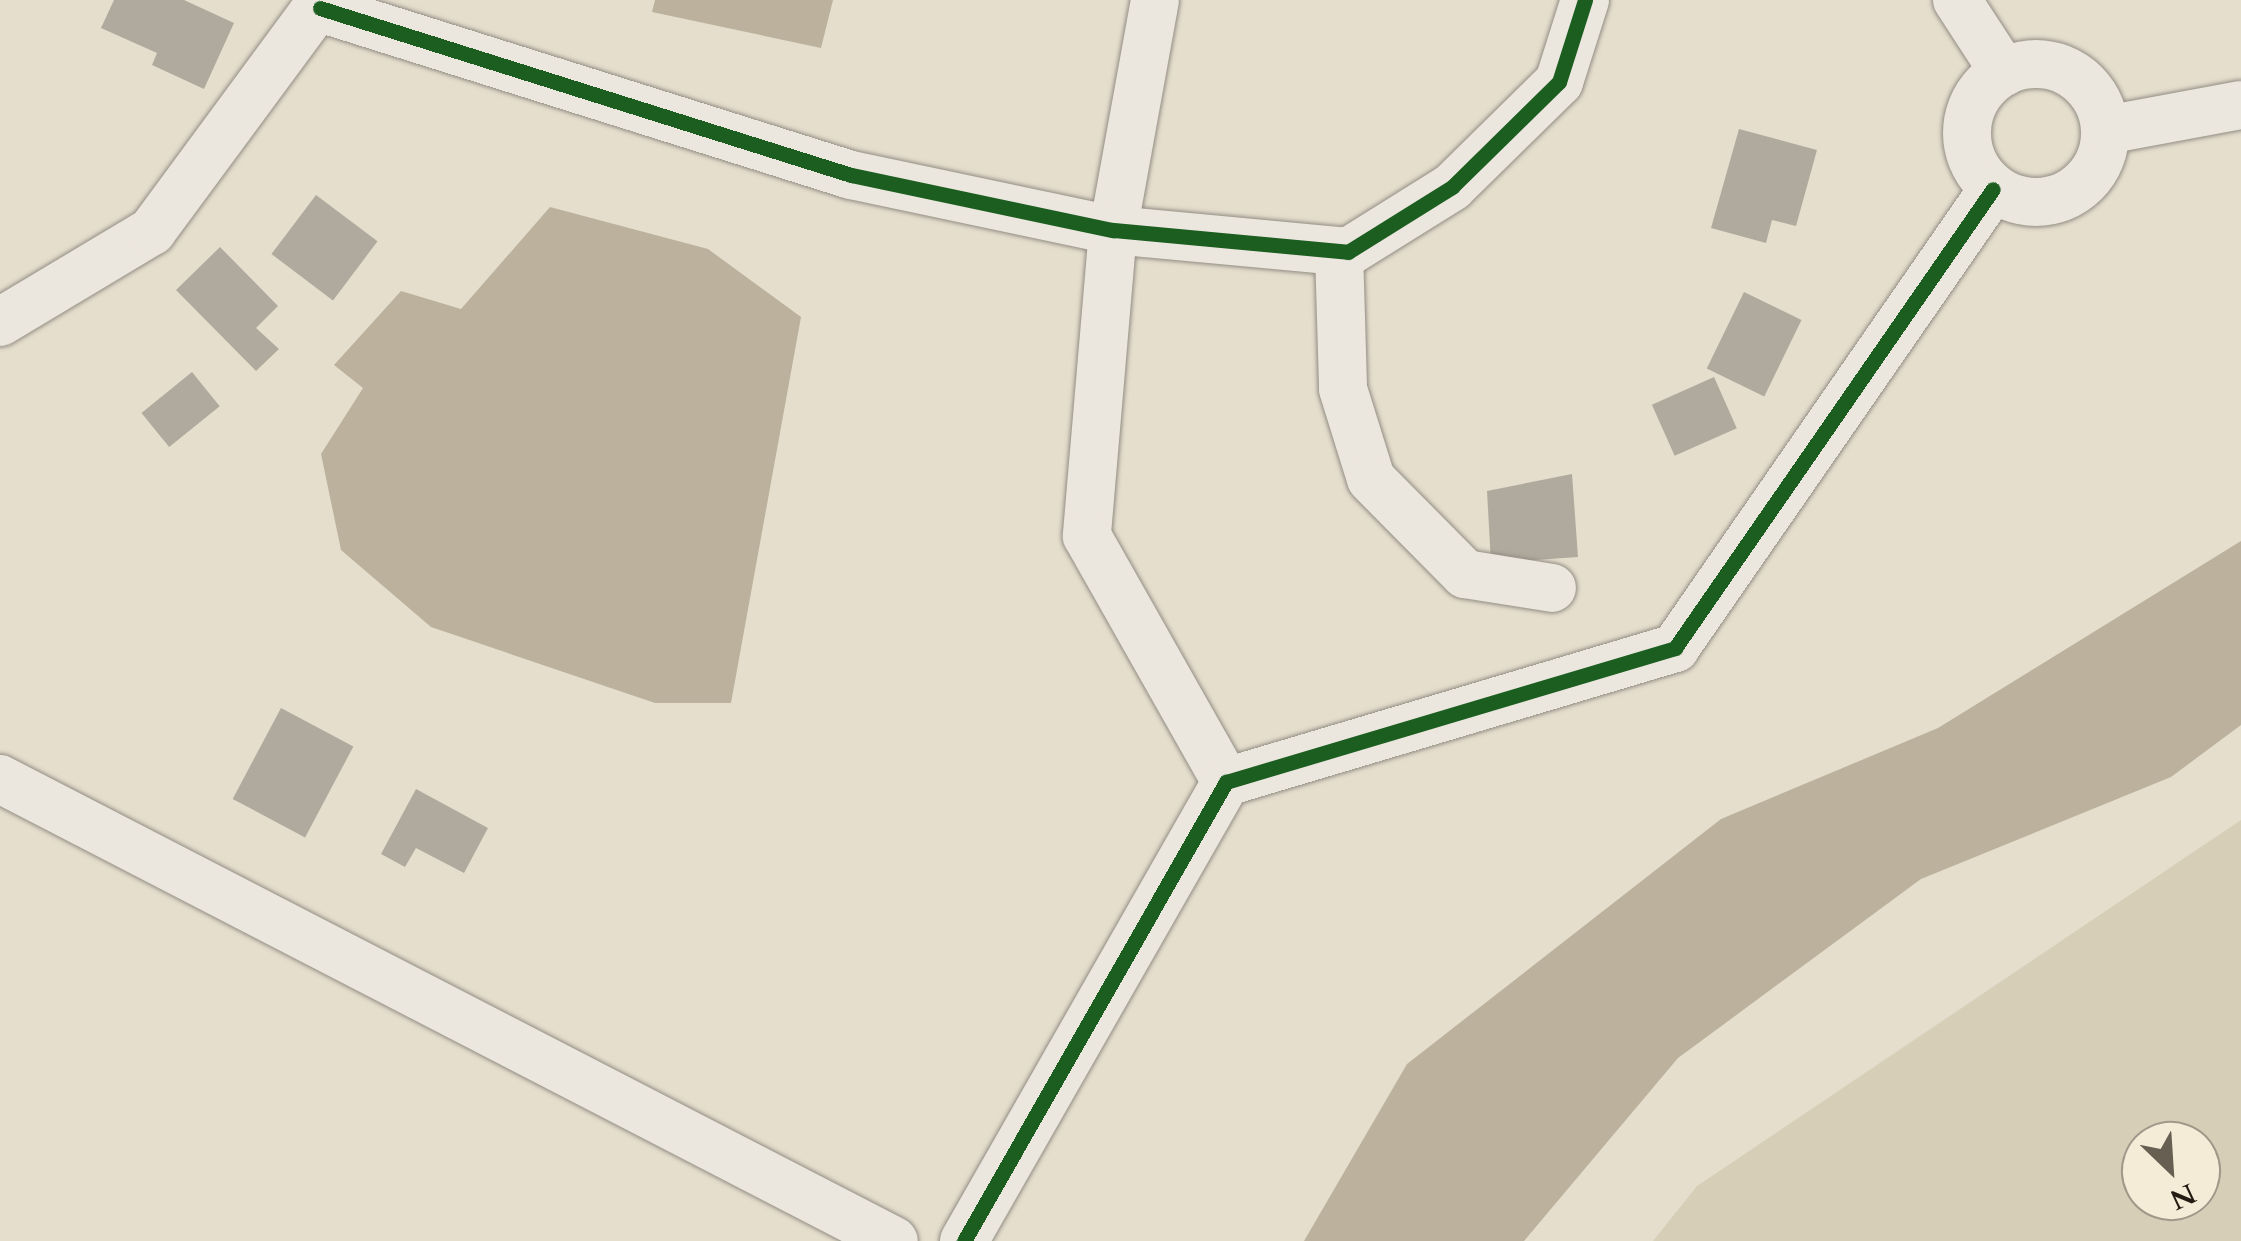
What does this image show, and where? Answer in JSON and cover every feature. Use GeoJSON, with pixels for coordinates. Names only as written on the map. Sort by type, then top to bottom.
{"type":"FeatureCollection","features":[{"type":"Feature","properties":{"kind":"street"},"geometry":{"type":"LineString","coordinates":[[1155,0],[1113,230],[1088,536],[1226,782]]}},
{"type":"Feature","properties":{"kind":"street"},"geometry":{"type":"LineString","coordinates":[[0,322],[152,230],[321,4],[851,175],[1113,230],[1339,251],[1452,186],[1559,82],[1585,0]]}},
{"type":"Feature","properties":{"kind":"street"},"geometry":{"type":"LineString","coordinates":[[1957,0],[2004,72]]}},
{"type":"Feature","properties":{"kind":"street"},"geometry":{"type":"LineString","coordinates":[[2026,64],[2072,73],[2096,98],[2106,130],[2094,174],[2058,200],[2035,203],[1993,188],[1978,172],[1967,128],[1972,105],[2004,72],[2026,64]]}},
{"type":"Feature","properties":{"kind":"street"},"geometry":{"type":"LineString","coordinates":[[2106,130],[2241,105]]}},
{"type":"Feature","properties":{"kind":"street"},"geometry":{"type":"LineString","coordinates":[[964,1241],[1226,782],[1674,648],[1993,188]]}},
{"type":"Feature","properties":{"kind":"street"},"geometry":{"type":"LineString","coordinates":[[1339,251],[1343,389],[1371,480],[1465,574],[1552,588]]}},
{"type":"Feature","properties":{"kind":"street"},"geometry":{"type":"LineString","coordinates":[[0,779],[894,1241]]}},
{"type":"Feature","properties":{"kind":"shaded area"},"geometry":{"type":"Polygon","coordinates":[[[655,0],[833,0],[821,48],[652,12],[655,0]]]}},
{"type":"Feature","properties":{"kind":"shaded area"},"geometry":{"type":"Polygon","coordinates":[[[550,207],[708,249],[801,317],[731,703],[655,703],[431,627],[341,550],[321,454],[363,388],[334,365],[401,291],[461,309],[550,207]]]}},
{"type":"Feature","properties":{"kind":"shaded area"},"geometry":{"type":"Polygon","coordinates":[[[2241,541],[2241,725],[2171,777],[1921,879],[1678,1058],[1524,1241],[1304,1241],[1407,1064],[1721,819],[1938,728],[2241,541]]]}},
{"type":"Feature","properties":{"kind":"shaded area"},"geometry":{"type":"Polygon","coordinates":[[[2241,820],[2241,1241],[1653,1241],[1697,1186],[2241,820]]]}},
{"type":"Feature","properties":{"kind":"building"},"geometry":{"type":"Polygon","coordinates":[[[114,0],[184,0],[234,23],[204,89],[152,65],[157,53],[101,28],[114,0]]]}},
{"type":"Feature","properties":{"kind":"building"},"geometry":{"type":"Polygon","coordinates":[[[1739,129],[1817,150],[1796,226],[1772,220],[1766,243],[1711,228],[1739,129]]]}},
{"type":"Feature","properties":{"kind":"building"},"geometry":{"type":"Polygon","coordinates":[[[316,195],[377,241],[333,300],[271,254],[316,195]]]}},
{"type":"Feature","properties":{"kind":"building"},"geometry":{"type":"Polygon","coordinates":[[[220,247],[278,306],[256,328],[279,349],[256,371],[176,290],[220,247]]]}},
{"type":"Feature","properties":{"kind":"building"},"geometry":{"type":"Polygon","coordinates":[[[1744,292],[1802,320],[1764,396],[1707,368],[1744,292]]]}},
{"type":"Feature","properties":{"kind":"building"},"geometry":{"type":"Polygon","coordinates":[[[192,372],[220,406],[169,447],[141,413],[192,372]]]}},
{"type":"Feature","properties":{"kind":"building"},"geometry":{"type":"Polygon","coordinates":[[[1714,377],[1737,428],[1675,456],[1652,405],[1714,377]]]}},
{"type":"Feature","properties":{"kind":"building"},"geometry":{"type":"Polygon","coordinates":[[[1572,474],[1578,557],[1491,563],[1487,491],[1572,474]]]}},
{"type":"Feature","properties":{"kind":"building"},"geometry":{"type":"Polygon","coordinates":[[[281,708],[353,746],[305,837],[233,799],[281,708]]]}},
{"type":"Feature","properties":{"kind":"building"},"geometry":{"type":"Polygon","coordinates":[[[416,789],[488,828],[464,873],[416,848],[405,867],[381,854],[416,789]]]}},
{"type":"Feature","properties":{"kind":"cycle path"},"geometry":{"type":"LineString","coordinates":[[320,8],[851,175],[1113,230],[1348,252],[1452,187],[1559,82],[1585,0]]}},
{"type":"Feature","properties":{"kind":"cycle path"},"geometry":{"type":"LineString","coordinates":[[964,1241],[1226,782],[1675,648],[1993,189]]}}]}
